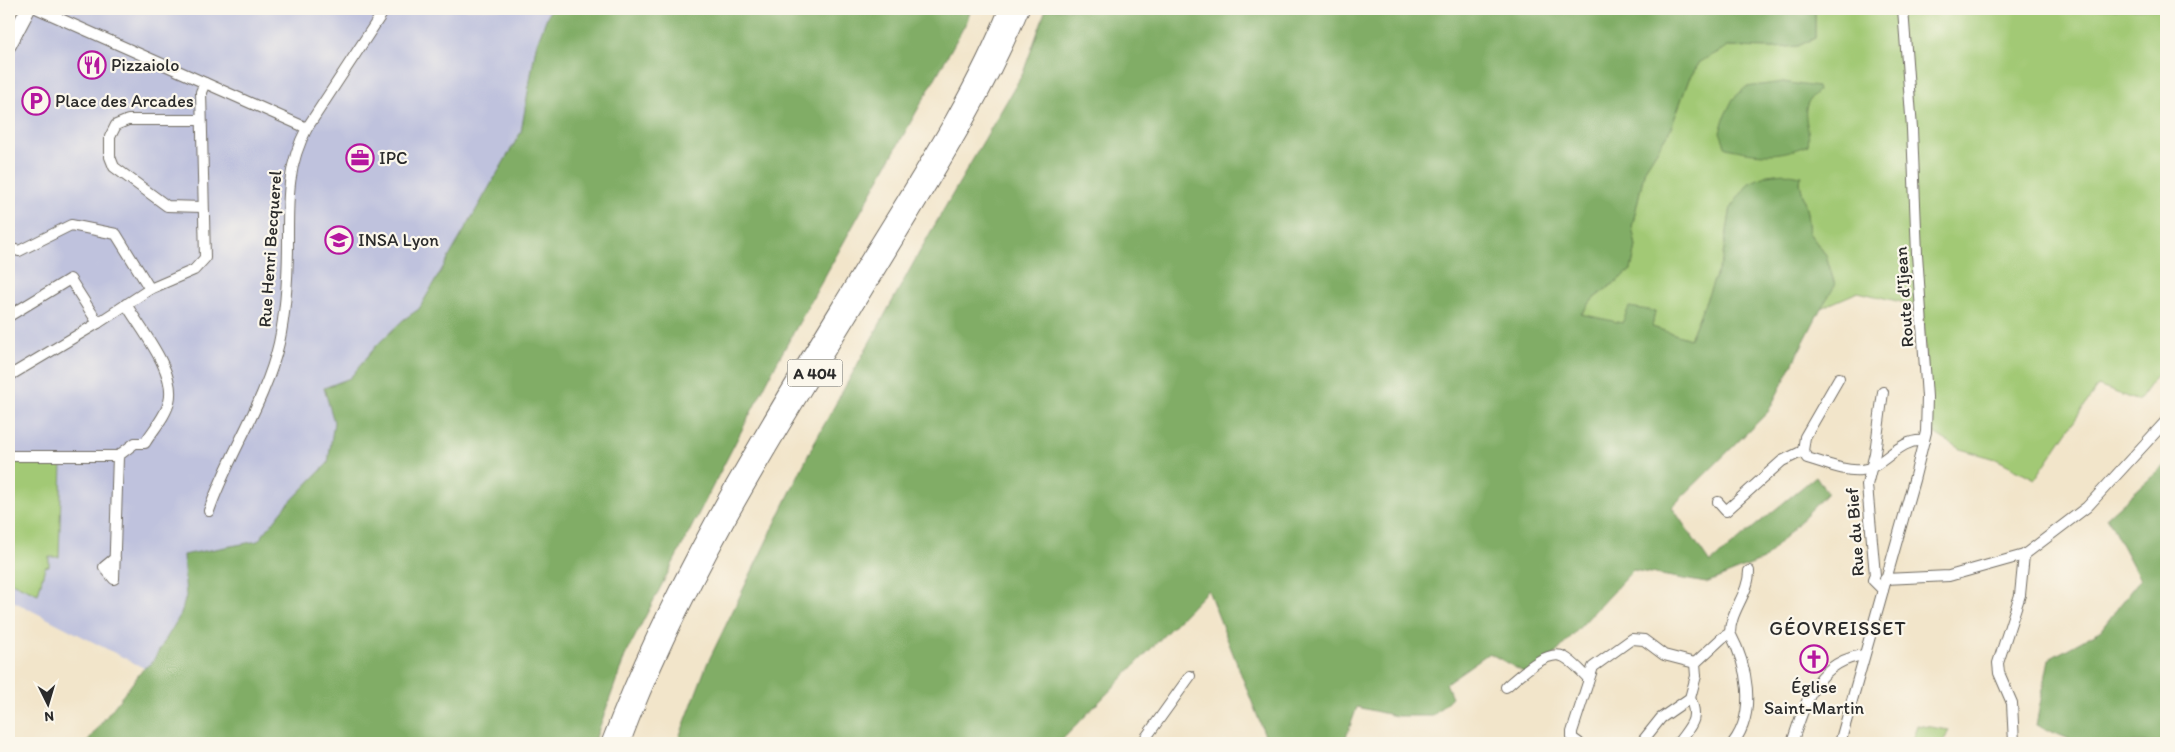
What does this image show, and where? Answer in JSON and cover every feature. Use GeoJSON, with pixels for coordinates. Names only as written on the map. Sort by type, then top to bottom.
{"type":"FeatureCollection","features":[{"type":"Feature","properties":{"kind":"highway","name":"A 404"},"geometry":{"type":"LineString","coordinates":[[609,743],[656,628],[704,536],[952,121],[990,49],[1008,9]]}},
{"type":"Feature","properties":{"kind":"highway","name":"A 404"},"geometry":{"type":"LineString","coordinates":[[622,743],[647,679],[694,580],[746,486],[953,144],[987,82],[1021,9]]}},
{"type":"Feature","properties":{"kind":"main road"},"geometry":{"type":"LineString","coordinates":[[9,45],[27,10]]}},
{"type":"Feature","properties":{"kind":"street","name":"Rue Henri Becquerel"},"geometry":{"type":"LineString","coordinates":[[209,511],[219,480],[267,377],[278,345],[287,279],[289,179],[293,158],[307,128],[385,9]]}},
{"type":"Feature","properties":{"kind":"street","name":"Route d'Ijean"},"geometry":{"type":"LineString","coordinates":[[1840,743],[1924,442],[1927,397],[1917,254],[1913,137],[1903,9]]}},
{"type":"Feature","properties":{"kind":"street"},"geometry":{"type":"LineString","coordinates":[[27,10],[205,83],[307,128]]}},
{"type":"Feature","properties":{"kind":"street"},"geometry":{"type":"LineString","coordinates":[[9,376],[150,289],[194,270],[202,263],[206,253],[203,207],[201,92],[205,83]]}},
{"type":"Feature","properties":{"kind":"street"},"geometry":{"type":"LineString","coordinates":[[201,120],[128,120],[116,125],[110,137],[110,157],[114,168],[167,206],[203,207]]}},
{"type":"Feature","properties":{"kind":"street"},"geometry":{"type":"LineString","coordinates":[[9,248],[19,251],[71,225],[116,234],[150,289]]}},
{"type":"Feature","properties":{"kind":"street"},"geometry":{"type":"LineString","coordinates":[[9,316],[70,279],[98,322]]}},
{"type":"Feature","properties":{"kind":"street"},"geometry":{"type":"LineString","coordinates":[[9,456],[118,456],[135,443],[145,443],[169,404],[168,373],[126,304]]}},
{"type":"Feature","properties":{"kind":"street"},"geometry":{"type":"LineString","coordinates":[[1839,378],[1806,437],[1803,451],[1807,458],[1852,470],[1870,468]]}},
{"type":"Feature","properties":{"kind":"street","name":"Rue du Bief"},"geometry":{"type":"LineString","coordinates":[[1883,590],[1873,580],[1875,575],[1867,509],[1867,485],[1875,453],[1884,392]]}},
{"type":"Feature","properties":{"kind":"street"},"geometry":{"type":"LineString","coordinates":[[1885,579],[1949,576],[2024,555],[2087,507],[2166,421]]}},
{"type":"Feature","properties":{"kind":"street","name":"Rue du Bief"},"geometry":{"type":"LineString","coordinates":[[1870,468],[1898,448],[1912,442],[1924,442]]}},
{"type":"Feature","properties":{"kind":"street"},"geometry":{"type":"LineString","coordinates":[[1718,502],[1726,511],[1782,461],[1803,451]]}},
{"type":"Feature","properties":{"kind":"street"},"geometry":{"type":"LineString","coordinates":[[115,558],[118,456]]}},
{"type":"Feature","properties":{"kind":"street"},"geometry":{"type":"LineString","coordinates":[[2014,743],[2012,703],[1999,673],[1998,663],[2020,595],[2024,555]]}},
{"type":"Feature","properties":{"kind":"street"},"geometry":{"type":"LineString","coordinates":[[1733,743],[1742,727],[1746,712],[1747,684],[1739,649],[1730,634],[1730,624],[1749,583],[1749,571]]}},
{"type":"Feature","properties":{"kind":"street"},"geometry":{"type":"LineString","coordinates":[[1695,663],[1722,638],[1730,634]]}},
{"type":"Feature","properties":{"kind":"street"},"geometry":{"type":"LineString","coordinates":[[1572,742],[1572,732],[1588,678],[1597,664],[1632,639],[1638,638],[1650,643],[1664,655],[1695,663]]}},
{"type":"Feature","properties":{"kind":"street"},"geometry":{"type":"LineString","coordinates":[[1506,687],[1524,671],[1548,657],[1556,655],[1564,656],[1588,678]]}},
{"type":"Feature","properties":{"kind":"street"},"geometry":{"type":"LineString","coordinates":[[1792,743],[1810,694],[1819,679],[1849,657],[1864,655]]}},
{"type":"Feature","properties":{"kind":"street"},"geometry":{"type":"LineString","coordinates":[[1678,743],[1693,722],[1696,714],[1690,698],[1696,676],[1695,663]]}},
{"type":"Feature","properties":{"kind":"street"},"geometry":{"type":"LineString","coordinates":[[1142,743],[1190,676]]}},
{"type":"Feature","properties":{"kind":"street"},"geometry":{"type":"LineString","coordinates":[[1641,743],[1661,718],[1690,698]]}},
{"type":"Feature","properties":{"kind":"shaded area"},"geometry":{"type":"Polygon","coordinates":[[[29,9],[550,9],[536,46],[521,132],[419,309],[403,320],[377,345],[350,378],[324,388],[335,422],[328,463],[287,505],[258,541],[183,555],[186,596],[181,614],[151,664],[144,668],[9,599],[9,55],[29,9]]]}},
{"type":"Feature","properties":{"kind":"green space"},"geometry":{"type":"Polygon","coordinates":[[[550,9],[971,9],[967,21],[776,364],[625,656],[594,743],[86,743],[144,668],[151,664],[181,614],[186,596],[183,555],[258,541],[287,505],[328,463],[334,422],[324,388],[350,378],[377,345],[403,320],[419,309],[521,132],[536,46],[550,9]]]}},
{"type":"Feature","properties":{"kind":"green space"},"geometry":{"type":"Polygon","coordinates":[[[1046,9],[1815,9],[1815,38],[1798,46],[1774,48],[1727,47],[1700,62],[1689,79],[1671,128],[1645,169],[1632,227],[1636,246],[1631,270],[1593,299],[1581,314],[1622,323],[1629,307],[1655,311],[1652,327],[1690,339],[1722,261],[1731,207],[1749,183],[1767,175],[1785,173],[1801,176],[1800,183],[1807,213],[1809,233],[1826,255],[1835,286],[1821,308],[1768,412],[1672,507],[1710,563],[1816,476],[1827,493],[1763,560],[1706,583],[1633,570],[1555,654],[1527,674],[1489,653],[1446,683],[1452,697],[1433,716],[1396,716],[1357,707],[1344,743],[1268,743],[1208,590],[1059,743],[677,743],[707,664],[814,443],[930,233],[1023,73],[1046,9]]]}},
{"type":"Feature","properties":{"kind":"green space"},"geometry":{"type":"Polygon","coordinates":[[[1815,9],[2166,9],[2164,365],[2138,401],[2098,386],[2035,479],[1996,459],[1960,449],[1929,430],[1923,307],[1858,292],[1821,308],[1835,285],[1826,255],[1809,233],[1807,213],[1800,183],[1801,176],[1731,207],[1722,261],[1690,339],[1652,327],[1655,311],[1623,324],[1581,315],[1593,299],[1631,270],[1636,246],[1632,227],[1645,169],[1671,128],[1689,79],[1700,62],[1727,47],[1774,48],[1798,46],[1815,38],[1815,9]]]}},
{"type":"Feature","properties":{"kind":"green space"},"geometry":{"type":"Polygon","coordinates":[[[1783,82],[1817,87],[1818,91],[1807,104],[1806,110],[1808,145],[1777,154],[1758,154],[1726,148],[1720,132],[1725,115],[1733,99],[1746,87],[1783,82]]]}},
{"type":"Feature","properties":{"kind":"green space"},"geometry":{"type":"Polygon","coordinates":[[[9,461],[62,461],[59,557],[49,557],[49,566],[45,567],[38,594],[9,581],[9,461]]]}},
{"type":"Feature","properties":{"kind":"green space"},"geometry":{"type":"Polygon","coordinates":[[[2166,464],[2166,743],[2069,743],[2069,739],[2036,725],[2049,659],[2100,631],[2140,579],[2107,517],[2166,464]]]}},
{"type":"Feature","properties":{"kind":"green space"},"geometry":{"type":"Polygon","coordinates":[[[1917,725],[1949,730],[1943,743],[1911,743],[1917,725]]]}},
{"type":"Feature","properties":{"kind":"place","name":"Pizzaiolo"},"geometry":{"type":"Point","coordinates":[92,65]}},
{"type":"Feature","properties":{"kind":"place","name":"Place des Arcades"},"geometry":{"type":"Point","coordinates":[36,101]}},
{"type":"Feature","properties":{"kind":"place","name":"IPC"},"geometry":{"type":"Point","coordinates":[360,158]}},
{"type":"Feature","properties":{"kind":"place","name":"INSA Lyon"},"geometry":{"type":"Point","coordinates":[339,240]}},
{"type":"Feature","properties":{"kind":"place","name":"Église Saint-Martin"},"geometry":{"type":"Point","coordinates":[1814,659]}},
{"type":"Feature","properties":{"kind":"district","name":"GÉOVREISSET"},"geometry":{"type":"Point","coordinates":[1838,628]}}]}
